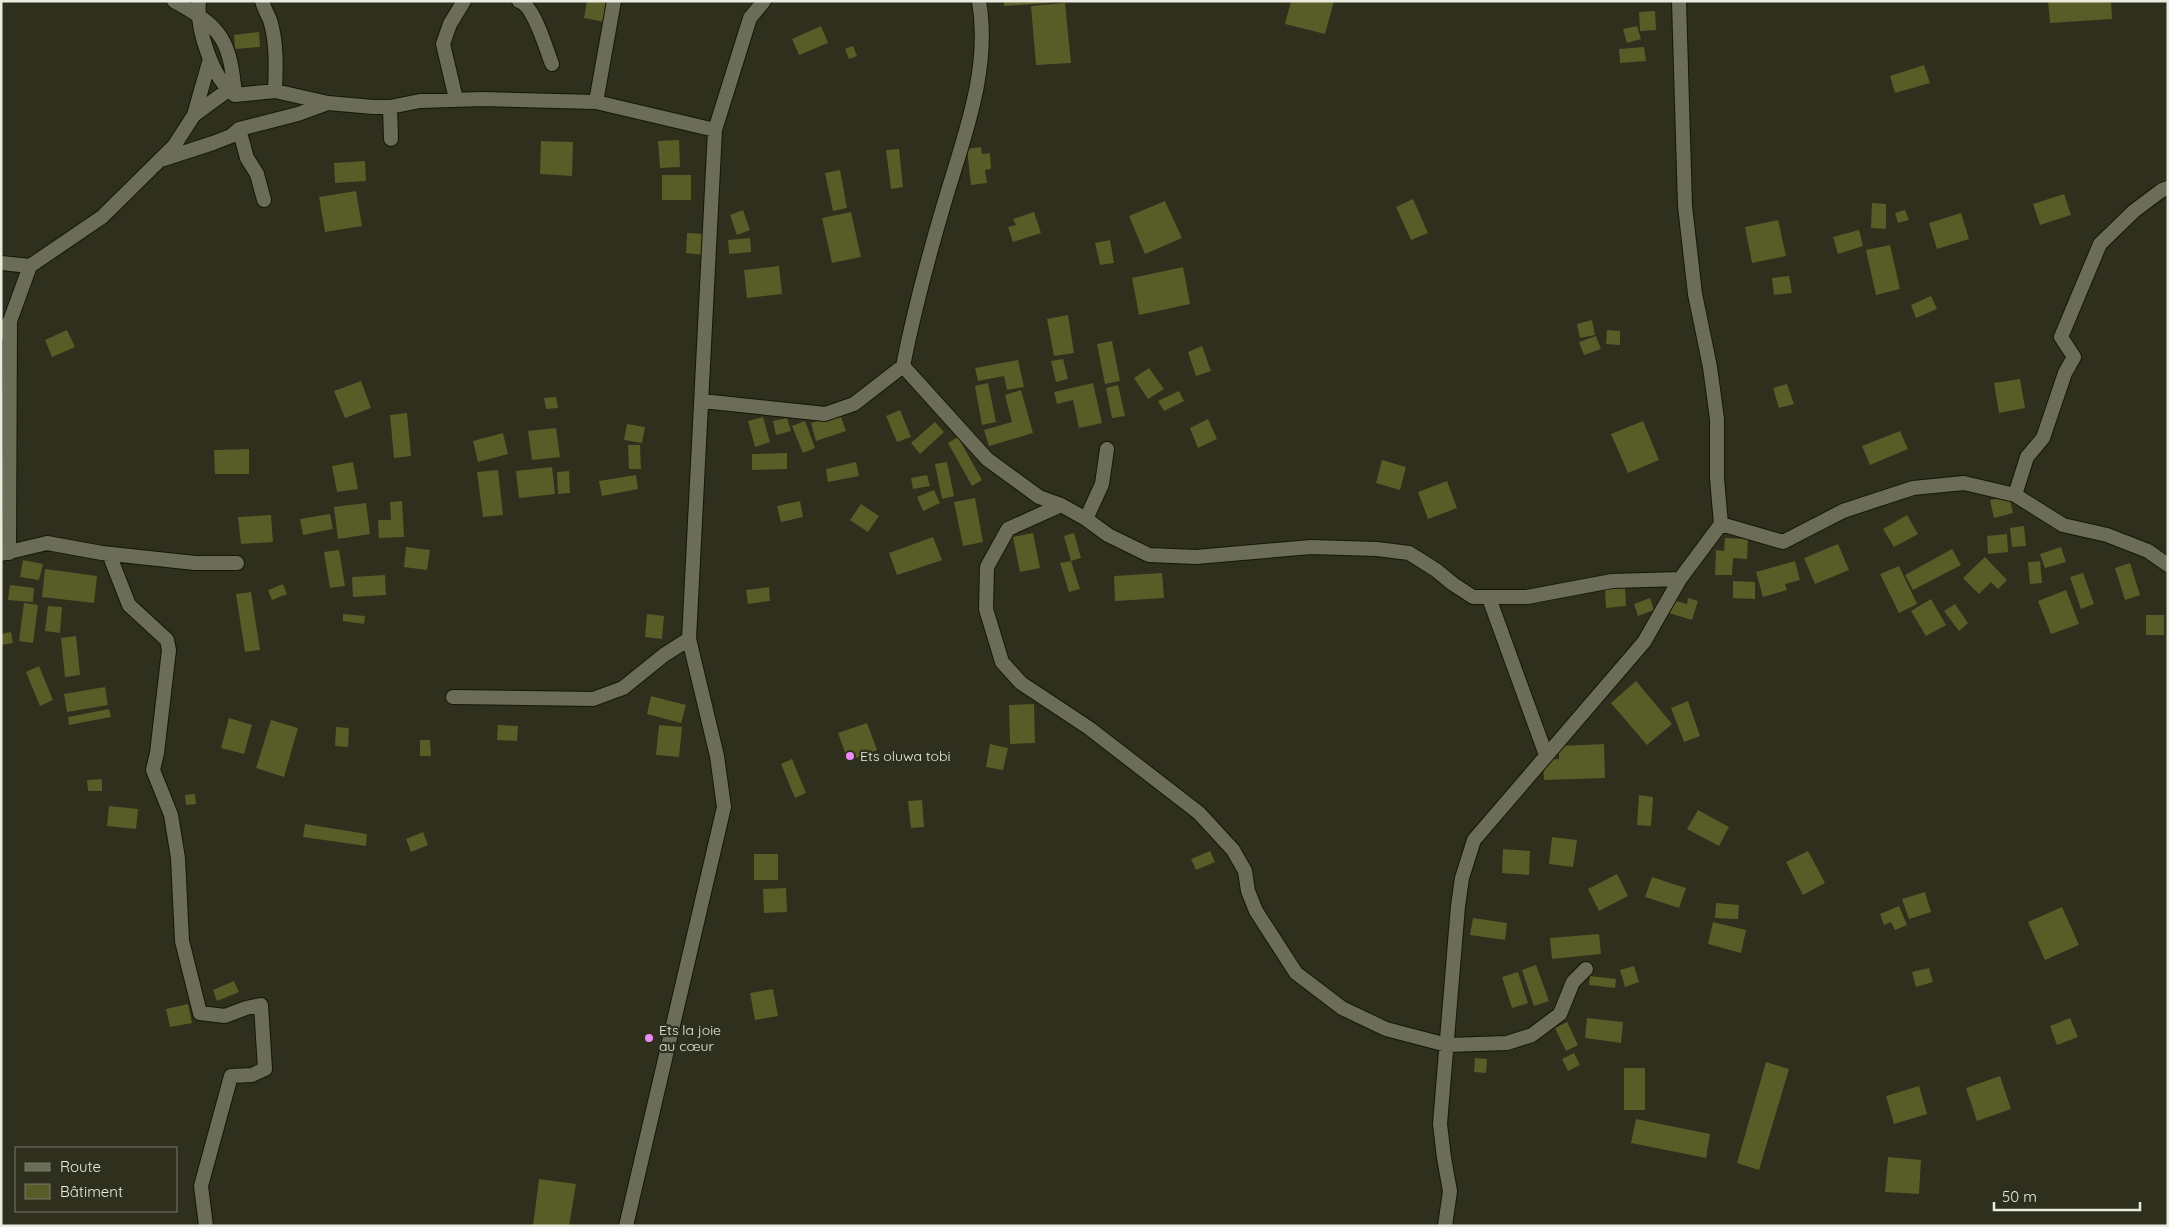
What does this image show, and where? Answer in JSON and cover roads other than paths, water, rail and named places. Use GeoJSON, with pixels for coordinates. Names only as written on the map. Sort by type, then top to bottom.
{"type":"FeatureCollection","features":[{"type":"Feature","properties":{"kind":"street"},"geometry":{"type":"LineString","coordinates":[[174,1],[198,8],[215,28],[225,46],[232,65],[232,92]]}},
{"type":"Feature","properties":{"kind":"street"},"geometry":{"type":"LineString","coordinates":[[262,1],[270,21],[273,40],[276,62],[276,91]]}},
{"type":"Feature","properties":{"kind":"street"},"geometry":{"type":"LineString","coordinates":[[456,99],[443,44],[450,24],[464,1]]}},
{"type":"Feature","properties":{"kind":"street"},"geometry":{"type":"LineString","coordinates":[[519,1],[524,3],[532,14],[552,64]]}},
{"type":"Feature","properties":{"kind":"street"},"geometry":{"type":"LineString","coordinates":[[596,102],[614,1]]}},
{"type":"Feature","properties":{"kind":"street"},"geometry":{"type":"LineString","coordinates":[[626,1226],[724,807],[718,756],[689,639],[715,130],[750,18],[764,1]]}},
{"type":"Feature","properties":{"kind":"street"},"geometry":{"type":"LineString","coordinates":[[702,401],[825,414],[854,404],[903,366],[917,298],[978,87],[983,26],[979,1]]}},
{"type":"Feature","properties":{"kind":"street"},"geometry":{"type":"LineString","coordinates":[[1445,1226],[1450,1191],[1440,1124],[1458,906],[1462,878],[1474,840],[1644,642],[1680,579],[1722,524],[1717,478],[1717,419],[1710,367],[1695,294],[1685,206],[1679,1]]}},
{"type":"Feature","properties":{"kind":"street"},"geometry":{"type":"LineString","coordinates":[[198,8],[210,59],[232,92]]}},
{"type":"Feature","properties":{"kind":"street"},"geometry":{"type":"LineString","coordinates":[[1,333],[10,321],[30,266],[102,217],[174,146],[194,115],[210,59]]}},
{"type":"Feature","properties":{"kind":"street"},"geometry":{"type":"LineString","coordinates":[[194,115],[232,92],[276,91],[328,103],[390,107],[420,101],[456,99],[596,102],[715,130]]}},
{"type":"Feature","properties":{"kind":"street"},"geometry":{"type":"LineString","coordinates":[[161,160],[213,143],[240,129],[298,114],[328,103]]}},
{"type":"Feature","properties":{"kind":"street"},"geometry":{"type":"LineString","coordinates":[[390,107],[390,139]]}},
{"type":"Feature","properties":{"kind":"street"},"geometry":{"type":"LineString","coordinates":[[240,129],[248,158],[257,174],[264,200]]}},
{"type":"Feature","properties":{"kind":"street"},"geometry":{"type":"LineString","coordinates":[[2015,495],[2027,457],[2043,438],[2065,373],[2074,357],[2061,337],[2100,244],[2134,211],[2162,190],[2168,188]]}},
{"type":"Feature","properties":{"kind":"street"},"geometry":{"type":"LineString","coordinates":[[1,263],[30,266]]}},
{"type":"Feature","properties":{"kind":"street"},"geometry":{"type":"LineString","coordinates":[[10,321],[5,554],[48,544],[109,554],[196,562],[237,563]]}},
{"type":"Feature","properties":{"kind":"street"},"geometry":{"type":"LineString","coordinates":[[903,366],[987,459],[1038,497],[1062,505],[1108,535],[1149,555],[1196,557],[1311,548],[1377,549],[1409,553],[1473,597],[1489,598],[1527,597],[1612,581],[1680,579]]}},
{"type":"Feature","properties":{"kind":"street"},"geometry":{"type":"LineString","coordinates":[[1086,519],[1102,484],[1107,448]]}},
{"type":"Feature","properties":{"kind":"street"},"geometry":{"type":"LineString","coordinates":[[1722,524],[1783,542],[1843,511],[1913,488],[1964,483],[2015,495],[2063,525],[2107,535],[2148,551],[2168,565]]}},
{"type":"Feature","properties":{"kind":"street"},"geometry":{"type":"LineString","coordinates":[[1062,505],[1008,529],[987,567],[986,610],[1002,662],[1021,683],[1097,733],[1205,819],[1233,850],[1245,871],[1248,891],[1256,911],[1296,973],[1342,1008],[1386,1029],[1447,1045],[1507,1043],[1532,1035],[1560,1014],[1573,982],[1586,969]]}},
{"type":"Feature","properties":{"kind":"street"},"geometry":{"type":"LineString","coordinates":[[109,554],[129,605],[167,640],[169,650],[157,753],[153,770],[171,815],[178,858],[182,940],[200,1013],[225,1016],[260,1005],[265,1069],[252,1074],[231,1076],[201,1186],[206,1226]]}},
{"type":"Feature","properties":{"kind":"street"},"geometry":{"type":"LineString","coordinates":[[1489,598],[1546,755]]}},
{"type":"Feature","properties":{"kind":"street"},"geometry":{"type":"LineString","coordinates":[[452,697],[594,700],[623,688],[664,655],[689,639]]}},
{"type":"Feature","properties":{"kind":"place","name":"Ets oluwa tobi"},"geometry":{"type":"Point","coordinates":[850,756]}},
{"type":"Feature","properties":{"kind":"place","name":"Ets la joie au cœur"},"geometry":{"type":"Point","coordinates":[649,1038]}}]}
